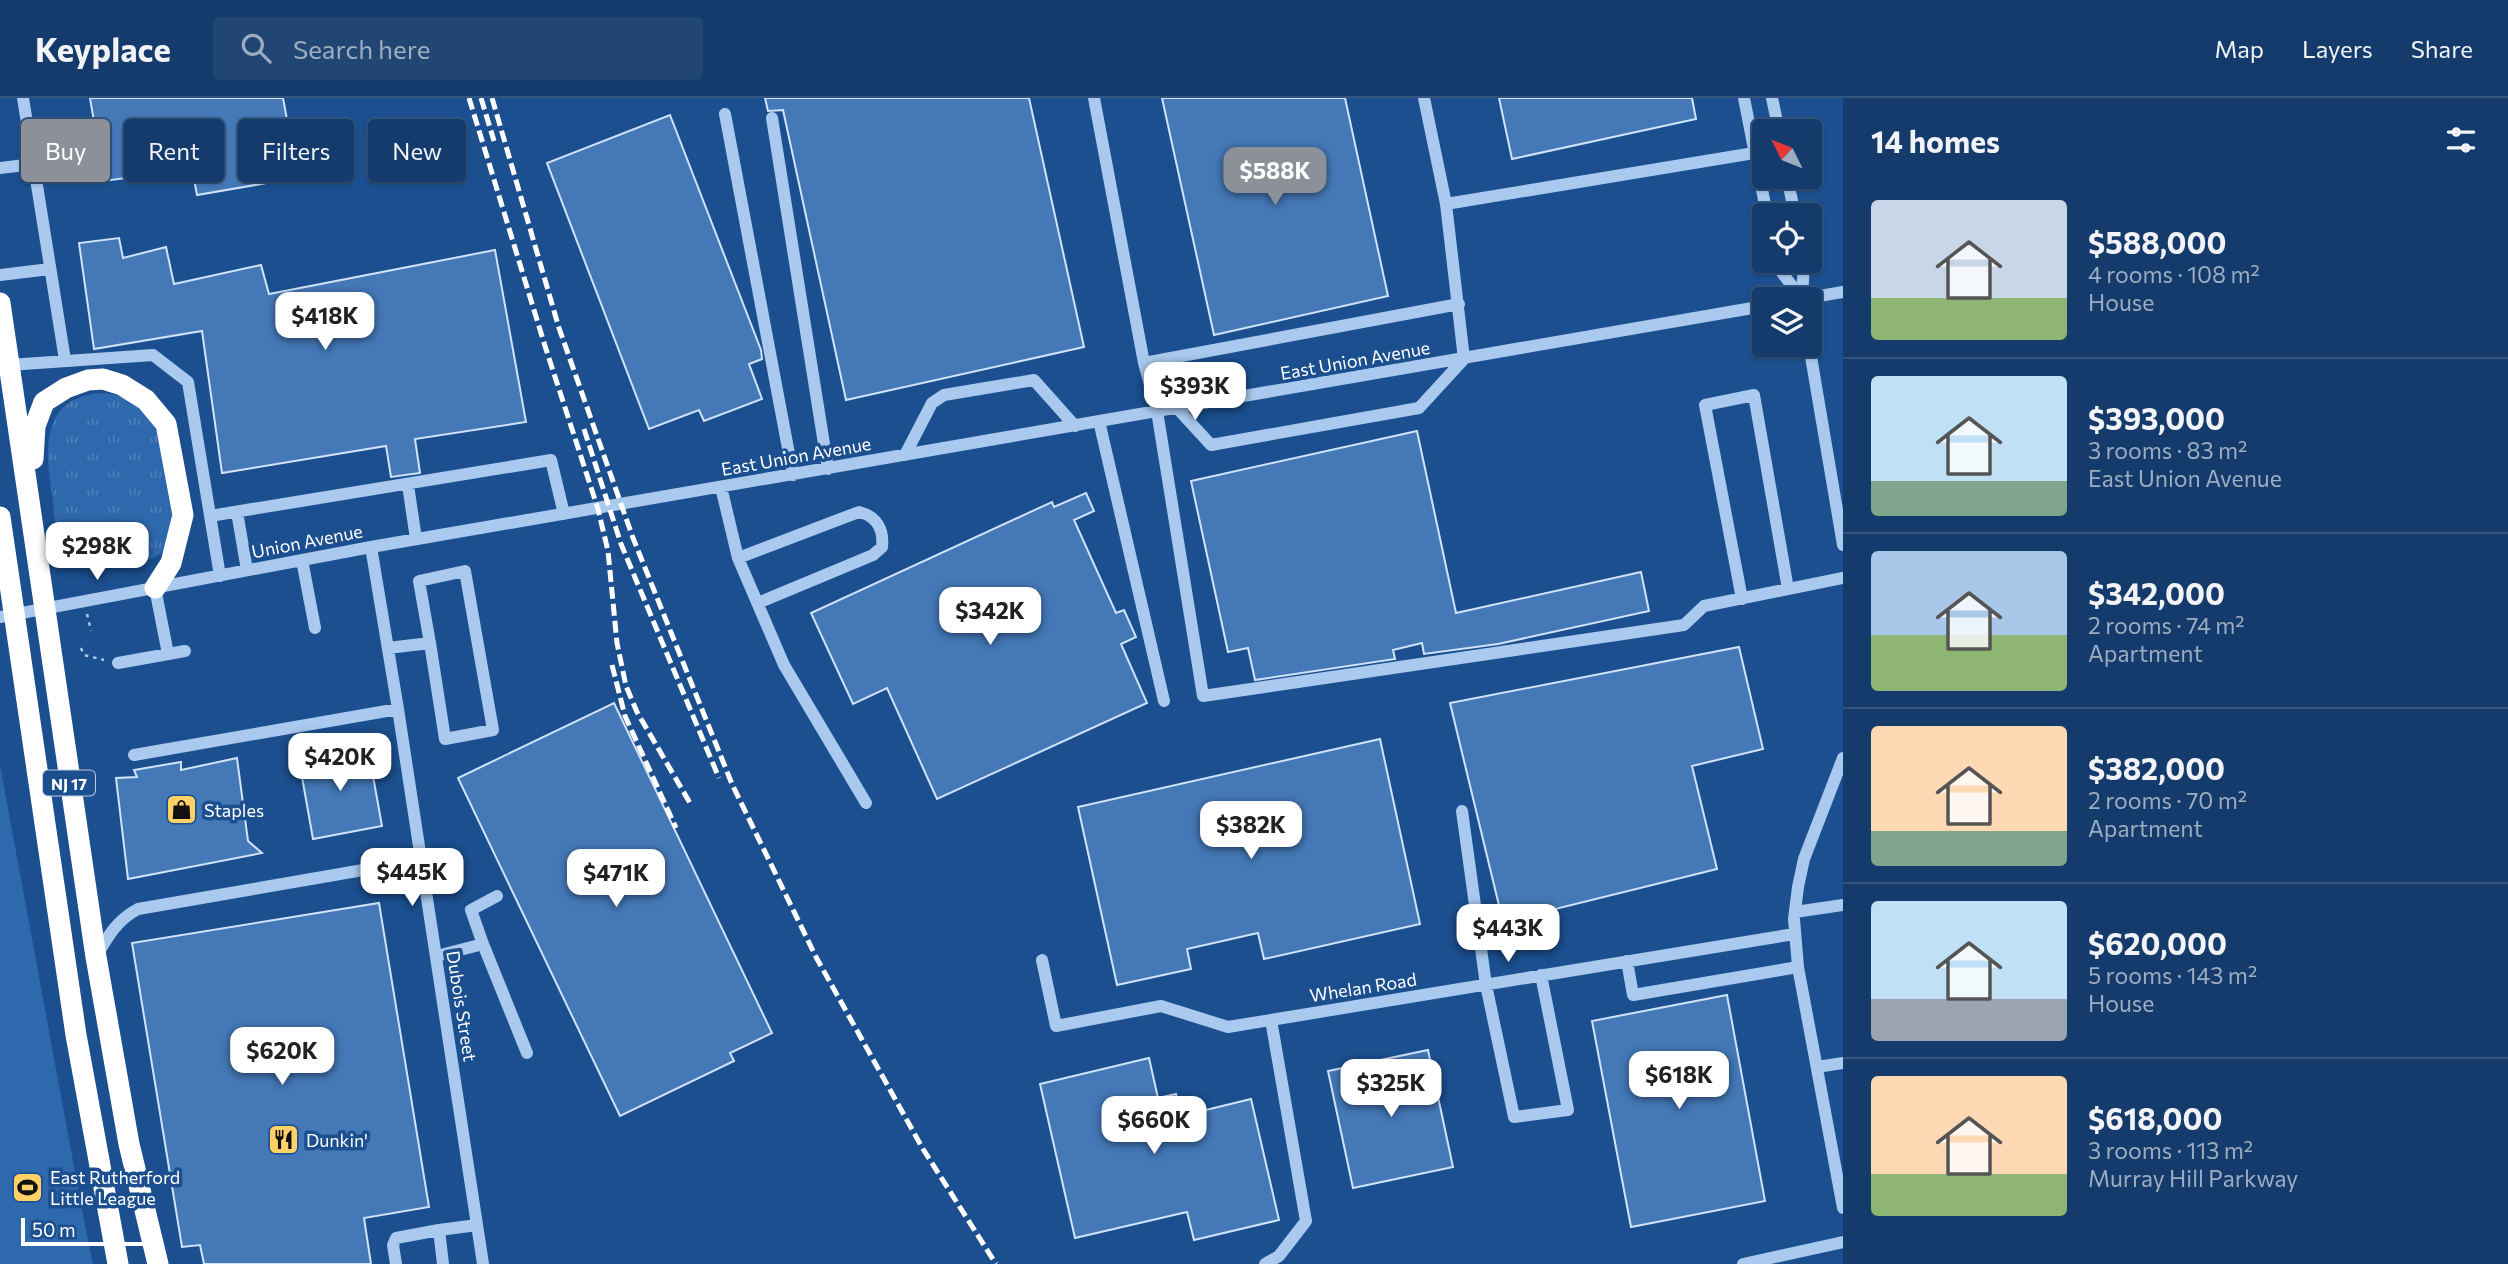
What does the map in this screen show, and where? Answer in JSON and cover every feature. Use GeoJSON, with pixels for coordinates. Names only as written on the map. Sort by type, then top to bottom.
{"type":"FeatureCollection","features":[{"type":"Feature","properties":{"kind":"highway","name":"NJ 17"},"geometry":{"type":"LineString","coordinates":[[0,303],[96,957],[129,1144],[158,1264]]}},
{"type":"Feature","properties":{"kind":"highway"},"geometry":{"type":"LineString","coordinates":[[30,499],[35,426],[44,402],[66,388],[88,380],[103,379],[122,385],[146,400],[166,424],[183,514],[171,563],[155,588]]}},
{"type":"Feature","properties":{"kind":"highway","name":"NJ 17"},"geometry":{"type":"LineString","coordinates":[[0,517],[7,616],[76,1035],[118,1264]]}},
{"type":"Feature","properties":{"kind":"street"},"geometry":{"type":"LineString","coordinates":[[23,98],[26,119]]}},
{"type":"Feature","properties":{"kind":"street"},"geometry":{"type":"LineString","coordinates":[[1094,98],[1144,363],[1157,411],[1203,696],[1684,625],[1704,606],[1843,578]]}},
{"type":"Feature","properties":{"kind":"street"},"geometry":{"type":"LineString","coordinates":[[1177,408],[1211,445],[1419,408],[1464,359],[1446,204],[1424,98]]}},
{"type":"Feature","properties":{"kind":"street"},"geometry":{"type":"LineString","coordinates":[[1744,98],[1752,142]]}},
{"type":"Feature","properties":{"kind":"street"},"geometry":{"type":"LineString","coordinates":[[1772,98],[1776,119]]}},
{"type":"Feature","properties":{"kind":"street"},"geometry":{"type":"LineString","coordinates":[[725,114],[793,475]]}},
{"type":"Feature","properties":{"kind":"street"},"geometry":{"type":"LineString","coordinates":[[772,118],[828,468]]}},
{"type":"Feature","properties":{"kind":"street"},"geometry":{"type":"LineString","coordinates":[[1446,204],[1752,153]]}},
{"type":"Feature","properties":{"kind":"street"},"geometry":{"type":"LineString","coordinates":[[0,168],[21,165]]}},
{"type":"Feature","properties":{"kind":"street"},"geometry":{"type":"LineString","coordinates":[[36,182],[65,360]]}},
{"type":"Feature","properties":{"kind":"street"},"geometry":{"type":"LineString","coordinates":[[0,275],[50,269]]}},
{"type":"Feature","properties":{"kind":"street"},"geometry":{"type":"LineString","coordinates":[[1782,273],[1793,287]]}},
{"type":"Feature","properties":{"kind":"street"},"geometry":{"type":"LineString","coordinates":[[1822,296],[1843,292]]}},
{"type":"Feature","properties":{"kind":"street"},"geometry":{"type":"LineString","coordinates":[[1144,363],[1459,303]]}},
{"type":"Feature","properties":{"kind":"street","name":"East Union Avenue"},"geometry":{"type":"LineString","coordinates":[[621,505],[1752,308]]}},
{"type":"Feature","properties":{"kind":"street"},"geometry":{"type":"LineString","coordinates":[[9,365],[153,355],[188,382],[220,576]]}},
{"type":"Feature","properties":{"kind":"street"},"geometry":{"type":"LineString","coordinates":[[1811,357],[1843,542]]}},
{"type":"Feature","properties":{"kind":"street"},"geometry":{"type":"LineString","coordinates":[[905,455],[932,403],[944,395],[1034,380],[1075,426]]}},
{"type":"Feature","properties":{"kind":"street"},"geometry":{"type":"LineString","coordinates":[[1742,599],[1705,405],[1754,395],[1788,589]]}},
{"type":"Feature","properties":{"kind":"street"},"geometry":{"type":"LineString","coordinates":[[1099,421],[1164,701]]}},
{"type":"Feature","properties":{"kind":"street"},"geometry":{"type":"LineString","coordinates":[[210,516],[551,460],[564,514]]}},
{"type":"Feature","properties":{"kind":"street"},"geometry":{"type":"LineString","coordinates":[[408,485],[415,540]]}},
{"type":"Feature","properties":{"kind":"street"},"geometry":{"type":"LineString","coordinates":[[721,487],[738,558],[783,665],[866,803]]}},
{"type":"Feature","properties":{"kind":"street","name":"Union Avenue"},"geometry":{"type":"LineString","coordinates":[[7,616],[371,547],[621,505]]}},
{"type":"Feature","properties":{"kind":"street"},"geometry":{"type":"LineString","coordinates":[[237,512],[247,570]]}},
{"type":"Feature","properties":{"kind":"street"},"geometry":{"type":"LineString","coordinates":[[738,558],[859,512],[869,514],[877,520],[883,538],[882,547],[873,555],[758,603]]}},
{"type":"Feature","properties":{"kind":"street","name":"Dubois Street"},"geometry":{"type":"LineString","coordinates":[[371,547],[483,1264]]}},
{"type":"Feature","properties":{"kind":"street"},"geometry":{"type":"LineString","coordinates":[[302,560],[315,628]]}},
{"type":"Feature","properties":{"kind":"street"},"geometry":{"type":"LineString","coordinates":[[466,571],[493,730],[445,739],[430,643],[419,581],[466,571]]}},
{"type":"Feature","properties":{"kind":"street"},"geometry":{"type":"LineString","coordinates":[[155,588],[168,654]]}},
{"type":"Feature","properties":{"kind":"street"},"geometry":{"type":"LineString","coordinates":[[388,648],[430,643]]}},
{"type":"Feature","properties":{"kind":"street"},"geometry":{"type":"LineString","coordinates":[[118,663],[185,651]]}},
{"type":"Feature","properties":{"kind":"street"},"geometry":{"type":"LineString","coordinates":[[134,755],[398,709]]}},
{"type":"Feature","properties":{"kind":"street"},"geometry":{"type":"LineString","coordinates":[[1843,758],[1838,781],[1804,859],[1794,933],[1843,1208]]}},
{"type":"Feature","properties":{"kind":"street"},"geometry":{"type":"LineString","coordinates":[[1462,811],[1486,985],[1514,1117],[1568,1110],[1541,975]]}},
{"type":"Feature","properties":{"kind":"street"},"geometry":{"type":"LineString","coordinates":[[96,957],[113,927],[138,909],[421,860]]}},
{"type":"Feature","properties":{"kind":"street"},"geometry":{"type":"LineString","coordinates":[[497,896],[471,910],[527,1054]]}},
{"type":"Feature","properties":{"kind":"street"},"geometry":{"type":"LineString","coordinates":[[1795,912],[1843,905]]}},
{"type":"Feature","properties":{"kind":"street","name":"Whelan Road"},"geometry":{"type":"LineString","coordinates":[[1042,960],[1056,1026],[1161,1006],[1228,1027],[1794,933]]}},
{"type":"Feature","properties":{"kind":"street"},"geometry":{"type":"LineString","coordinates":[[437,956],[483,944]]}},
{"type":"Feature","properties":{"kind":"street"},"geometry":{"type":"LineString","coordinates":[[1627,961],[1633,995],[1798,967]]}},
{"type":"Feature","properties":{"kind":"street"},"geometry":{"type":"LineString","coordinates":[[1265,1264],[1279,1256],[1306,1220],[1271,1020]]}},
{"type":"Feature","properties":{"kind":"street"},"geometry":{"type":"LineString","coordinates":[[1817,1067],[1843,1063]]}},
{"type":"Feature","properties":{"kind":"street"},"geometry":{"type":"LineString","coordinates":[[396,1264],[393,1245],[396,1238],[477,1225]]}},
{"type":"Feature","properties":{"kind":"street"},"geometry":{"type":"LineString","coordinates":[[439,1230],[443,1264]]}},
{"type":"Feature","properties":{"kind":"street"},"geometry":{"type":"LineString","coordinates":[[1743,1264],[1843,1242]]}},
{"type":"Feature","properties":{"kind":"path"},"geometry":{"type":"LineString","coordinates":[[81,648],[84,655],[118,663]]}},
{"type":"Feature","properties":{"kind":"green space"},"geometry":{"type":"Polygon","coordinates":[[[103,393],[131,401],[152,421],[166,470],[173,520],[167,544],[155,557],[140,562],[92,569],[82,567],[76,560],[74,563],[65,555],[59,544],[48,444],[57,415],[67,404],[82,396],[103,393]]]}},
{"type":"Feature","properties":{"kind":"green space"},"geometry":{"type":"Polygon","coordinates":[[[0,765],[82,1210],[93,1264],[0,1264],[0,765]]]}},
{"type":"Feature","properties":{"kind":"building"},"geometry":{"type":"Polygon","coordinates":[[[90,98],[283,98],[287,119],[238,119],[238,182],[267,183],[197,195],[194,182],[224,182],[224,119],[124,119],[124,178],[110,180],[110,119],[94,119],[90,98]]]}},
{"type":"Feature","properties":{"kind":"building"},"geometry":{"type":"Polygon","coordinates":[[[765,98],[1029,98],[1084,347],[846,400],[783,110],[768,111],[765,98]]]}},
{"type":"Feature","properties":{"kind":"building"},"geometry":{"type":"Polygon","coordinates":[[[1162,98],[1345,98],[1388,296],[1214,335],[1162,98]]]}},
{"type":"Feature","properties":{"kind":"building"},"geometry":{"type":"Polygon","coordinates":[[[1499,98],[1692,98],[1696,119],[1512,159],[1499,98]]]}},
{"type":"Feature","properties":{"kind":"building"},"geometry":{"type":"Polygon","coordinates":[[[670,115],[761,350],[762,359],[749,364],[762,399],[704,421],[699,410],[649,429],[547,163],[670,115]]]}},
{"type":"Feature","properties":{"kind":"building"},"geometry":{"type":"Polygon","coordinates":[[[119,238],[123,258],[166,247],[174,284],[261,265],[269,294],[495,250],[526,422],[415,439],[420,473],[391,477],[386,446],[222,473],[202,331],[94,349],[79,243],[119,238]]]}},
{"type":"Feature","properties":{"kind":"building"},"geometry":{"type":"Polygon","coordinates":[[[1417,431],[1456,613],[1641,572],[1649,611],[1498,644],[1424,654],[1422,643],[1393,650],[1395,659],[1255,680],[1248,648],[1228,652],[1191,481],[1417,431]]]}},
{"type":"Feature","properties":{"kind":"building"},"geometry":{"type":"Polygon","coordinates":[[[1086,493],[1094,511],[1074,520],[1116,613],[1124,610],[1136,637],[1121,644],[1147,703],[937,799],[887,688],[853,704],[811,613],[1052,502],[1054,507],[1086,493]]]}},
{"type":"Feature","properties":{"kind":"building"},"geometry":{"type":"Polygon","coordinates":[[[1739,647],[1763,749],[1692,766],[1717,869],[1503,922],[1450,703],[1739,647]]]}},
{"type":"Feature","properties":{"kind":"building"},"geometry":{"type":"Polygon","coordinates":[[[614,703],[772,1033],[730,1053],[734,1061],[620,1116],[458,778],[614,703]]]}},
{"type":"Feature","properties":{"kind":"building"},"geometry":{"type":"Polygon","coordinates":[[[1380,739],[1420,924],[1264,959],[1258,933],[1187,949],[1191,969],[1117,985],[1078,807],[1380,739]]]}},
{"type":"Feature","properties":{"kind":"building"},"geometry":{"type":"Polygon","coordinates":[[[368,748],[382,826],[313,839],[299,760],[368,748]]]}},
{"type":"Feature","properties":{"kind":"building","name":"Staples"},"geometry":{"type":"Polygon","coordinates":[[[237,758],[248,841],[262,853],[128,879],[116,778],[137,777],[134,770],[181,762],[181,770],[237,758]]]}},
{"type":"Feature","properties":{"kind":"building"},"geometry":{"type":"Polygon","coordinates":[[[379,903],[429,1207],[364,1218],[371,1264],[204,1264],[200,1245],[182,1247],[132,943],[379,903]]]}},
{"type":"Feature","properties":{"kind":"building"},"geometry":{"type":"Polygon","coordinates":[[[1727,995],[1765,1201],[1631,1227],[1592,1021],[1727,995]]]}},
{"type":"Feature","properties":{"kind":"building"},"geometry":{"type":"Polygon","coordinates":[[[1428,1050],[1453,1167],[1353,1188],[1328,1071],[1428,1050]]]}},
{"type":"Feature","properties":{"kind":"building"},"geometry":{"type":"Polygon","coordinates":[[[1149,1058],[1158,1098],[1176,1094],[1181,1116],[1251,1099],[1279,1220],[1194,1240],[1187,1212],[1075,1238],[1040,1084],[1149,1058]]]}},
{"type":"Feature","properties":{"kind":"railway"},"geometry":{"type":"LineString","coordinates":[[469,98],[598,509],[608,551],[617,643],[626,686],[637,712],[690,803]]}},
{"type":"Feature","properties":{"kind":"railway"},"geometry":{"type":"LineString","coordinates":[[481,98],[494,141]]}},
{"type":"Feature","properties":{"kind":"railway"},"geometry":{"type":"LineString","coordinates":[[492,98],[559,328],[633,538],[732,784],[816,957],[923,1149],[996,1264]]}},
{"type":"Feature","properties":{"kind":"railway"},"geometry":{"type":"LineString","coordinates":[[584,429],[621,544],[719,778]]}},
{"type":"Feature","properties":{"kind":"railway"},"geometry":{"type":"LineString","coordinates":[[612,665],[625,716],[676,828]]}},
{"type":"Feature","properties":{"kind":"place","name":"Staples"},"geometry":{"type":"Point","coordinates":[181,810]}},
{"type":"Feature","properties":{"kind":"place","name":"Dunkin'"},"geometry":{"type":"Point","coordinates":[283,1140]}},
{"type":"Feature","properties":{"kind":"place","name":"East Rutherford Little League"},"geometry":{"type":"Point","coordinates":[27,1187]}}]}
